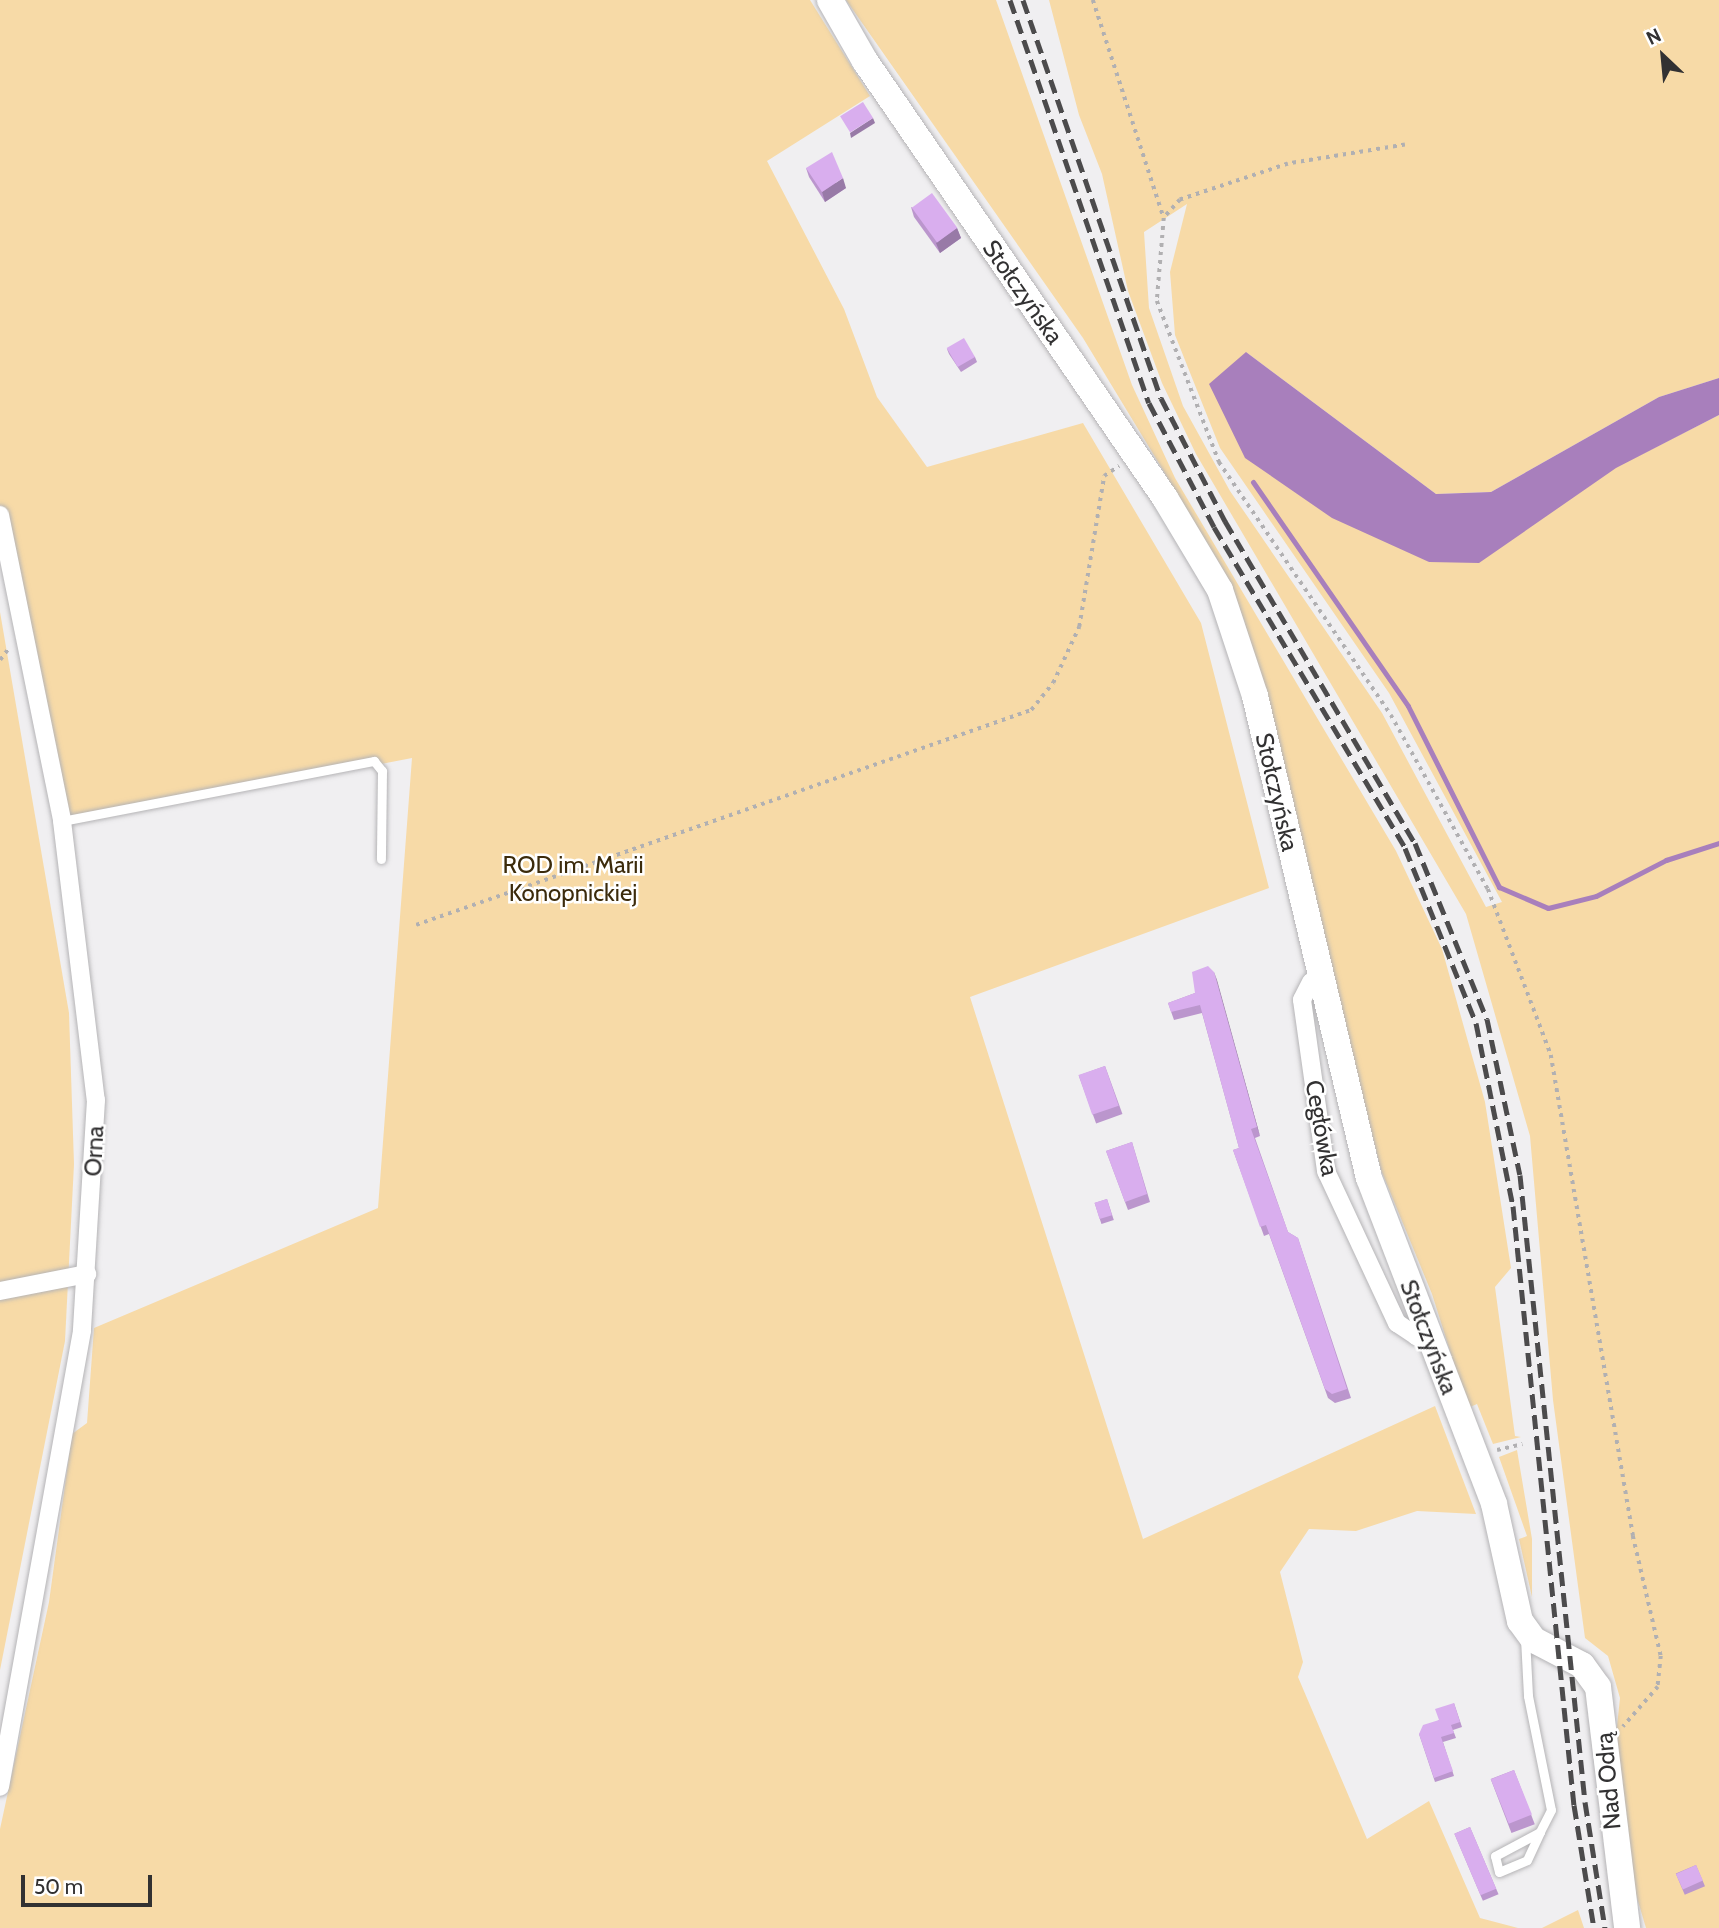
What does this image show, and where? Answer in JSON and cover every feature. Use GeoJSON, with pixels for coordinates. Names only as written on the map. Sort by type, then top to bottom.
{"type":"FeatureCollection","features":[{"type":"Feature","properties":{"kind":"street","name":"Stołczyńska"},"geometry":{"type":"LineString","coordinates":[[830,0],[1214,576],[1250,677],[1369,1178],[1497,1513],[1524,1629]]}},
{"type":"Feature","properties":{"kind":"street","name":"Orna"},"geometry":{"type":"LineString","coordinates":[[0,515],[62,821],[96,1100],[87,1274],[6,1718],[0,1787]]}},
{"type":"Feature","properties":{"kind":"street","name":"Cegłówka"},"geometry":{"type":"LineString","coordinates":[[1321,979],[1311,982],[1302,1000],[1326,1171],[1397,1323],[1416,1336],[1427,1332]]}},
{"type":"Feature","properties":{"kind":"street"},"geometry":{"type":"LineString","coordinates":[[0,1291],[87,1274]]}},
{"type":"Feature","properties":{"kind":"street","name":"Nad Odrą"},"geometry":{"type":"LineString","coordinates":[[1524,1629],[1588,1670],[1599,1692],[1627,1928]]}},
{"type":"Feature","properties":{"kind":"lane"},"geometry":{"type":"LineString","coordinates":[[62,821],[374,761],[382,771],[381,859]]}},
{"type":"Feature","properties":{"kind":"lane"},"geometry":{"type":"LineString","coordinates":[[1524,1629],[1528,1696],[1551,1799],[1550,1819],[1540,1832],[1527,1860],[1499,1872],[1495,1856],[1540,1832]]}},
{"type":"Feature","properties":{"kind":"path"},"geometry":{"type":"LineString","coordinates":[[1093,0],[1164,218],[1157,301],[1213,450],[1391,715],[1488,889],[1551,1055],[1633,1536],[1661,1656],[1648,1705],[1617,1730],[1615,1716]]}},
{"type":"Feature","properties":{"kind":"path"},"geometry":{"type":"LineString","coordinates":[[1164,218],[1180,200],[1235,179],[1405,145]]}},
{"type":"Feature","properties":{"kind":"path"},"geometry":{"type":"LineString","coordinates":[[416,925],[1031,710],[1053,683],[1079,627],[1104,476],[1113,470]]}},
{"type":"Feature","properties":{"kind":"path"},"geometry":{"type":"LineString","coordinates":[[1489,1455],[1522,1444]]}},
{"type":"Feature","properties":{"kind":"green space","name":"ROD im. Marii Konopnickiej"},"geometry":{"type":"Polygon","coordinates":[[[0,0],[810,0],[870,96],[767,161],[844,309],[877,397],[927,467],[1083,423],[1201,623],[1269,888],[970,997],[1143,1539],[1435,1406],[1476,1514],[1417,1511],[1356,1531],[1309,1529],[1280,1572],[1303,1662],[1298,1677],[1367,1839],[1429,1801],[1480,1918],[1518,1928],[0,1928],[0,1829],[49,1602],[72,1434],[87,1423],[94,1328],[378,1208],[412,758],[71,824],[0,527],[0,0]]]}},
{"type":"Feature","properties":{"kind":"green space"},"geometry":{"type":"Polygon","coordinates":[[[846,0],[996,0],[1132,385],[1175,478],[1396,851],[1442,949],[1485,1102],[1511,1268],[1495,1287],[1515,1436],[1521,1437],[1493,1444],[1477,1404],[1468,1408],[1432,1294],[1381,1170],[1244,620],[1224,571],[1083,338],[846,0]]]}},
{"type":"Feature","properties":{"kind":"green space"},"geometry":{"type":"Polygon","coordinates":[[[1049,0],[1719,0],[1719,378],[1659,397],[1491,492],[1436,494],[1246,352],[1429,562],[1719,415],[1719,1928],[1646,1928],[1632,1881],[1615,1745],[1620,1698],[1608,1656],[1585,1638],[1553,1400],[1530,1136],[1466,914],[1196,454],[1162,383],[1128,291],[1102,174],[1079,115],[1049,0]],[[1187,204],[1144,232],[1149,308],[1183,406],[1230,491],[1382,713],[1486,907],[1502,902],[1389,693],[1220,448],[1175,335],[1170,272],[1187,204]]]}},
{"type":"Feature","properties":{"kind":"green space"},"geometry":{"type":"Polygon","coordinates":[[[0,612],[69,1013],[74,1164],[65,1341],[0,1670],[0,612]]]}},
{"type":"Feature","properties":{"kind":"green space"},"geometry":{"type":"Polygon","coordinates":[[[1517,1450],[1532,1539],[1532,1597],[1519,1539],[1527,1536],[1499,1457],[1517,1450]]]}},
{"type":"Feature","properties":{"kind":"green space"},"geometry":{"type":"Polygon","coordinates":[[[1578,1910],[1584,1928],[1542,1928],[1578,1910]]]}},
{"type":"Feature","properties":{"kind":"shaded area"},"geometry":{"type":"Polygon","coordinates":[[[1246,352],[1436,494],[1491,492],[1659,397],[1719,378],[1719,415],[1616,468],[1479,563],[1429,562],[1332,518],[1245,458],[1209,384],[1246,352]]]}},
{"type":"Feature","properties":{"kind":"building"},"geometry":{"type":"Polygon","coordinates":[[[863,102],[873,118],[850,132],[840,116],[863,102]]]}},
{"type":"Feature","properties":{"kind":"building"},"geometry":{"type":"Polygon","coordinates":[[[832,152],[843,178],[822,192],[806,168],[832,152]]]}},
{"type":"Feature","properties":{"kind":"building"},"geometry":{"type":"Polygon","coordinates":[[[932,193],[957,228],[937,242],[912,208],[932,193]]]}},
{"type":"Feature","properties":{"kind":"building"},"geometry":{"type":"Polygon","coordinates":[[[964,338],[975,357],[958,367],[947,348],[964,338]]]}},
{"type":"Feature","properties":{"kind":"building"},"geometry":{"type":"Polygon","coordinates":[[[1208,966],[1214,972],[1257,1127],[1251,1129],[1288,1232],[1298,1238],[1347,1389],[1332,1394],[1325,1389],[1266,1225],[1260,1227],[1233,1150],[1239,1148],[1200,1005],[1171,1012],[1168,1003],[1195,993],[1192,972],[1208,966]]]}},
{"type":"Feature","properties":{"kind":"building"},"geometry":{"type":"Polygon","coordinates":[[[1105,1066],[1119,1106],[1092,1115],[1079,1075],[1105,1066]]]}},
{"type":"Feature","properties":{"kind":"building"},"geometry":{"type":"Polygon","coordinates":[[[1132,1142],[1147,1194],[1125,1202],[1106,1151],[1132,1142]]]}},
{"type":"Feature","properties":{"kind":"building"},"geometry":{"type":"Polygon","coordinates":[[[1107,1199],[1112,1215],[1100,1219],[1095,1203],[1107,1199]]]}},
{"type":"Feature","properties":{"kind":"building"},"geometry":{"type":"Polygon","coordinates":[[[1454,1703],[1460,1722],[1451,1725],[1454,1733],[1441,1737],[1453,1771],[1434,1778],[1419,1734],[1423,1725],[1439,1720],[1435,1709],[1454,1703]]]}},
{"type":"Feature","properties":{"kind":"building"},"geometry":{"type":"Polygon","coordinates":[[[1514,1770],[1532,1815],[1509,1824],[1491,1779],[1514,1770]]]}},
{"type":"Feature","properties":{"kind":"building"},"geometry":{"type":"Polygon","coordinates":[[[1470,1827],[1496,1889],[1481,1895],[1454,1834],[1470,1827]]]}},
{"type":"Feature","properties":{"kind":"building"},"geometry":{"type":"Polygon","coordinates":[[[1696,1865],[1703,1881],[1683,1889],[1676,1874],[1696,1865]]]}},
{"type":"Feature","properties":{"kind":"waterway"},"geometry":{"type":"LineString","coordinates":[[1253,482],[1408,706],[1499,887],[1548,908],[1596,896],[1666,860],[1719,843]]}},
{"type":"Feature","properties":{"kind":"railway"},"geometry":{"type":"LineString","coordinates":[[1010,0],[1149,403],[1214,527],[1405,848],[1476,1023],[1513,1206],[1574,1805],[1594,1928]]}},
{"type":"Feature","properties":{"kind":"railway"},"geometry":{"type":"LineString","coordinates":[[1023,0],[1161,398],[1225,521],[1415,843],[1487,1019],[1520,1175],[1585,1802],[1605,1928]]}}]}
